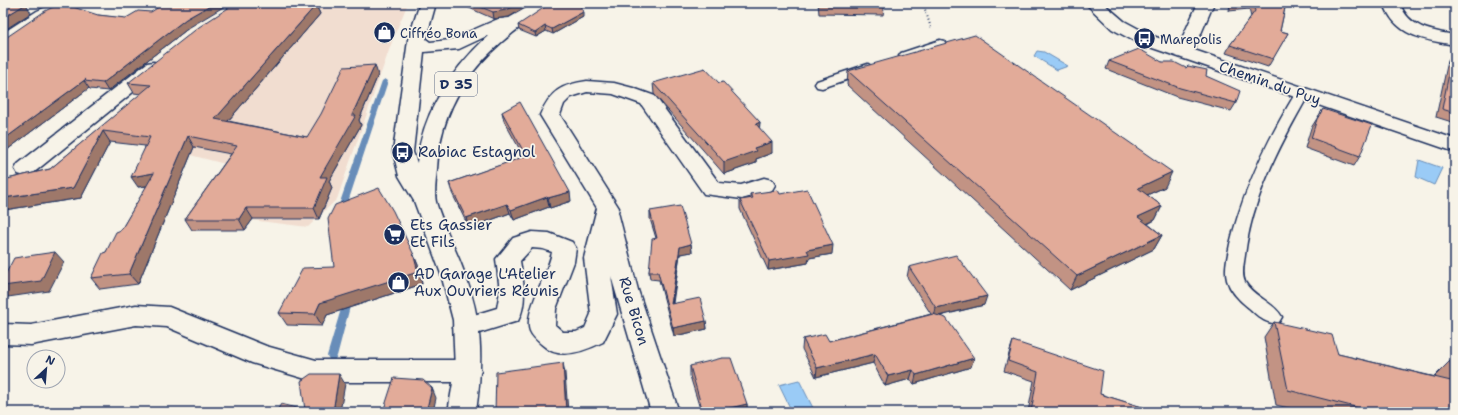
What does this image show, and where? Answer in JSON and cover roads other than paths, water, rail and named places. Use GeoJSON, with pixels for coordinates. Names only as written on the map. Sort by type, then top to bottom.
{"type":"FeatureCollection","features":[{"type":"Feature","properties":{"kind":"street"},"geometry":{"type":"LineString","coordinates":[[3,41],[43,14],[68,3]]}},
{"type":"Feature","properties":{"kind":"street","name":"D 35"},"geometry":{"type":"LineString","coordinates":[[428,3],[417,40],[403,152],[410,176],[425,201],[453,274],[466,320],[468,371],[462,412]]}},
{"type":"Feature","properties":{"kind":"street"},"geometry":{"type":"LineString","coordinates":[[417,40],[426,47],[453,46],[543,3]]}},
{"type":"Feature","properties":{"kind":"street","name":"D 35"},"geometry":{"type":"LineString","coordinates":[[425,201],[429,145],[440,109],[461,76],[481,52],[508,27],[546,3]]}},
{"type":"Feature","properties":{"kind":"street","name":"Chemin du Puy"},"geometry":{"type":"LineString","coordinates":[[1093,3],[1118,25],[1144,39],[1455,146]]}},
{"type":"Feature","properties":{"kind":"street"},"geometry":{"type":"LineString","coordinates":[[1184,54],[1206,3]]}},
{"type":"Feature","properties":{"kind":"street"},"geometry":{"type":"LineString","coordinates":[[1392,3],[1393,10],[1401,21],[1411,30],[1455,40]]}},
{"type":"Feature","properties":{"kind":"street"},"geometry":{"type":"LineString","coordinates":[[25,168],[166,56]]}},
{"type":"Feature","properties":{"kind":"street"},"geometry":{"type":"LineString","coordinates":[[466,327],[508,314],[512,291],[508,259],[521,244],[537,240],[554,242],[564,248],[562,262],[543,309],[542,329],[558,342],[578,342],[594,335],[604,314],[596,258],[608,208],[550,115],[556,100],[573,88],[596,86],[618,88],[648,100],[712,189],[742,192],[764,186]]}},
{"type":"Feature","properties":{"kind":"street","name":"Rue Bicon"},"geometry":{"type":"LineString","coordinates":[[608,208],[613,237],[626,286],[665,412]]}},
{"type":"Feature","properties":{"kind":"street"},"geometry":{"type":"LineString","coordinates":[[3,334],[31,335],[136,315],[169,317],[261,356],[316,371],[468,371]]}},
{"type":"Feature","properties":{"kind":"lane"},"geometry":{"type":"LineString","coordinates":[[896,59],[940,44]]}},
{"type":"Feature","properties":{"kind":"lane"},"geometry":{"type":"LineString","coordinates":[[822,84],[881,64]]}},
{"type":"Feature","properties":{"kind":"lane"},"geometry":{"type":"LineString","coordinates":[[1273,317],[1253,301],[1237,283],[1234,270],[1242,228],[1258,180],[1277,136],[1302,94]]}},
{"type":"Feature","properties":{"kind":"water"},"geometry":{"type":"Polygon","coordinates":[[[1037,51],[1044,52],[1068,66],[1057,70],[1034,56],[1037,51]]]}},
{"type":"Feature","properties":{"kind":"water"},"geometry":{"type":"Polygon","coordinates":[[[1419,160],[1442,168],[1434,185],[1416,177],[1419,160]]]}},
{"type":"Feature","properties":{"kind":"water"},"geometry":{"type":"Polygon","coordinates":[[[799,380],[815,412],[792,412],[779,385],[799,380]]]}},
{"type":"Feature","properties":{"kind":"waterway"},"geometry":{"type":"LineString","coordinates":[[344,211],[342,208],[385,81]]}},
{"type":"Feature","properties":{"kind":"waterway"},"geometry":{"type":"LineString","coordinates":[[332,356],[348,299]]}},
{"type":"Feature","properties":{"kind":"place","name":"Ciffréo Bona"},"geometry":{"type":"Point","coordinates":[385,33]}},
{"type":"Feature","properties":{"kind":"place","name":"Marepolis"},"geometry":{"type":"Point","coordinates":[1144,39]}},
{"type":"Feature","properties":{"kind":"place","name":"Rabiac Estagnol"},"geometry":{"type":"Point","coordinates":[403,152]}},
{"type":"Feature","properties":{"kind":"place","name":"Ets Gassier Et Fils"},"geometry":{"type":"Point","coordinates":[394,234]}},
{"type":"Feature","properties":{"kind":"place","name":"AD Garage L'Atelier Aux Ouvriers Réunis"},"geometry":{"type":"Point","coordinates":[398,283]}}]}
